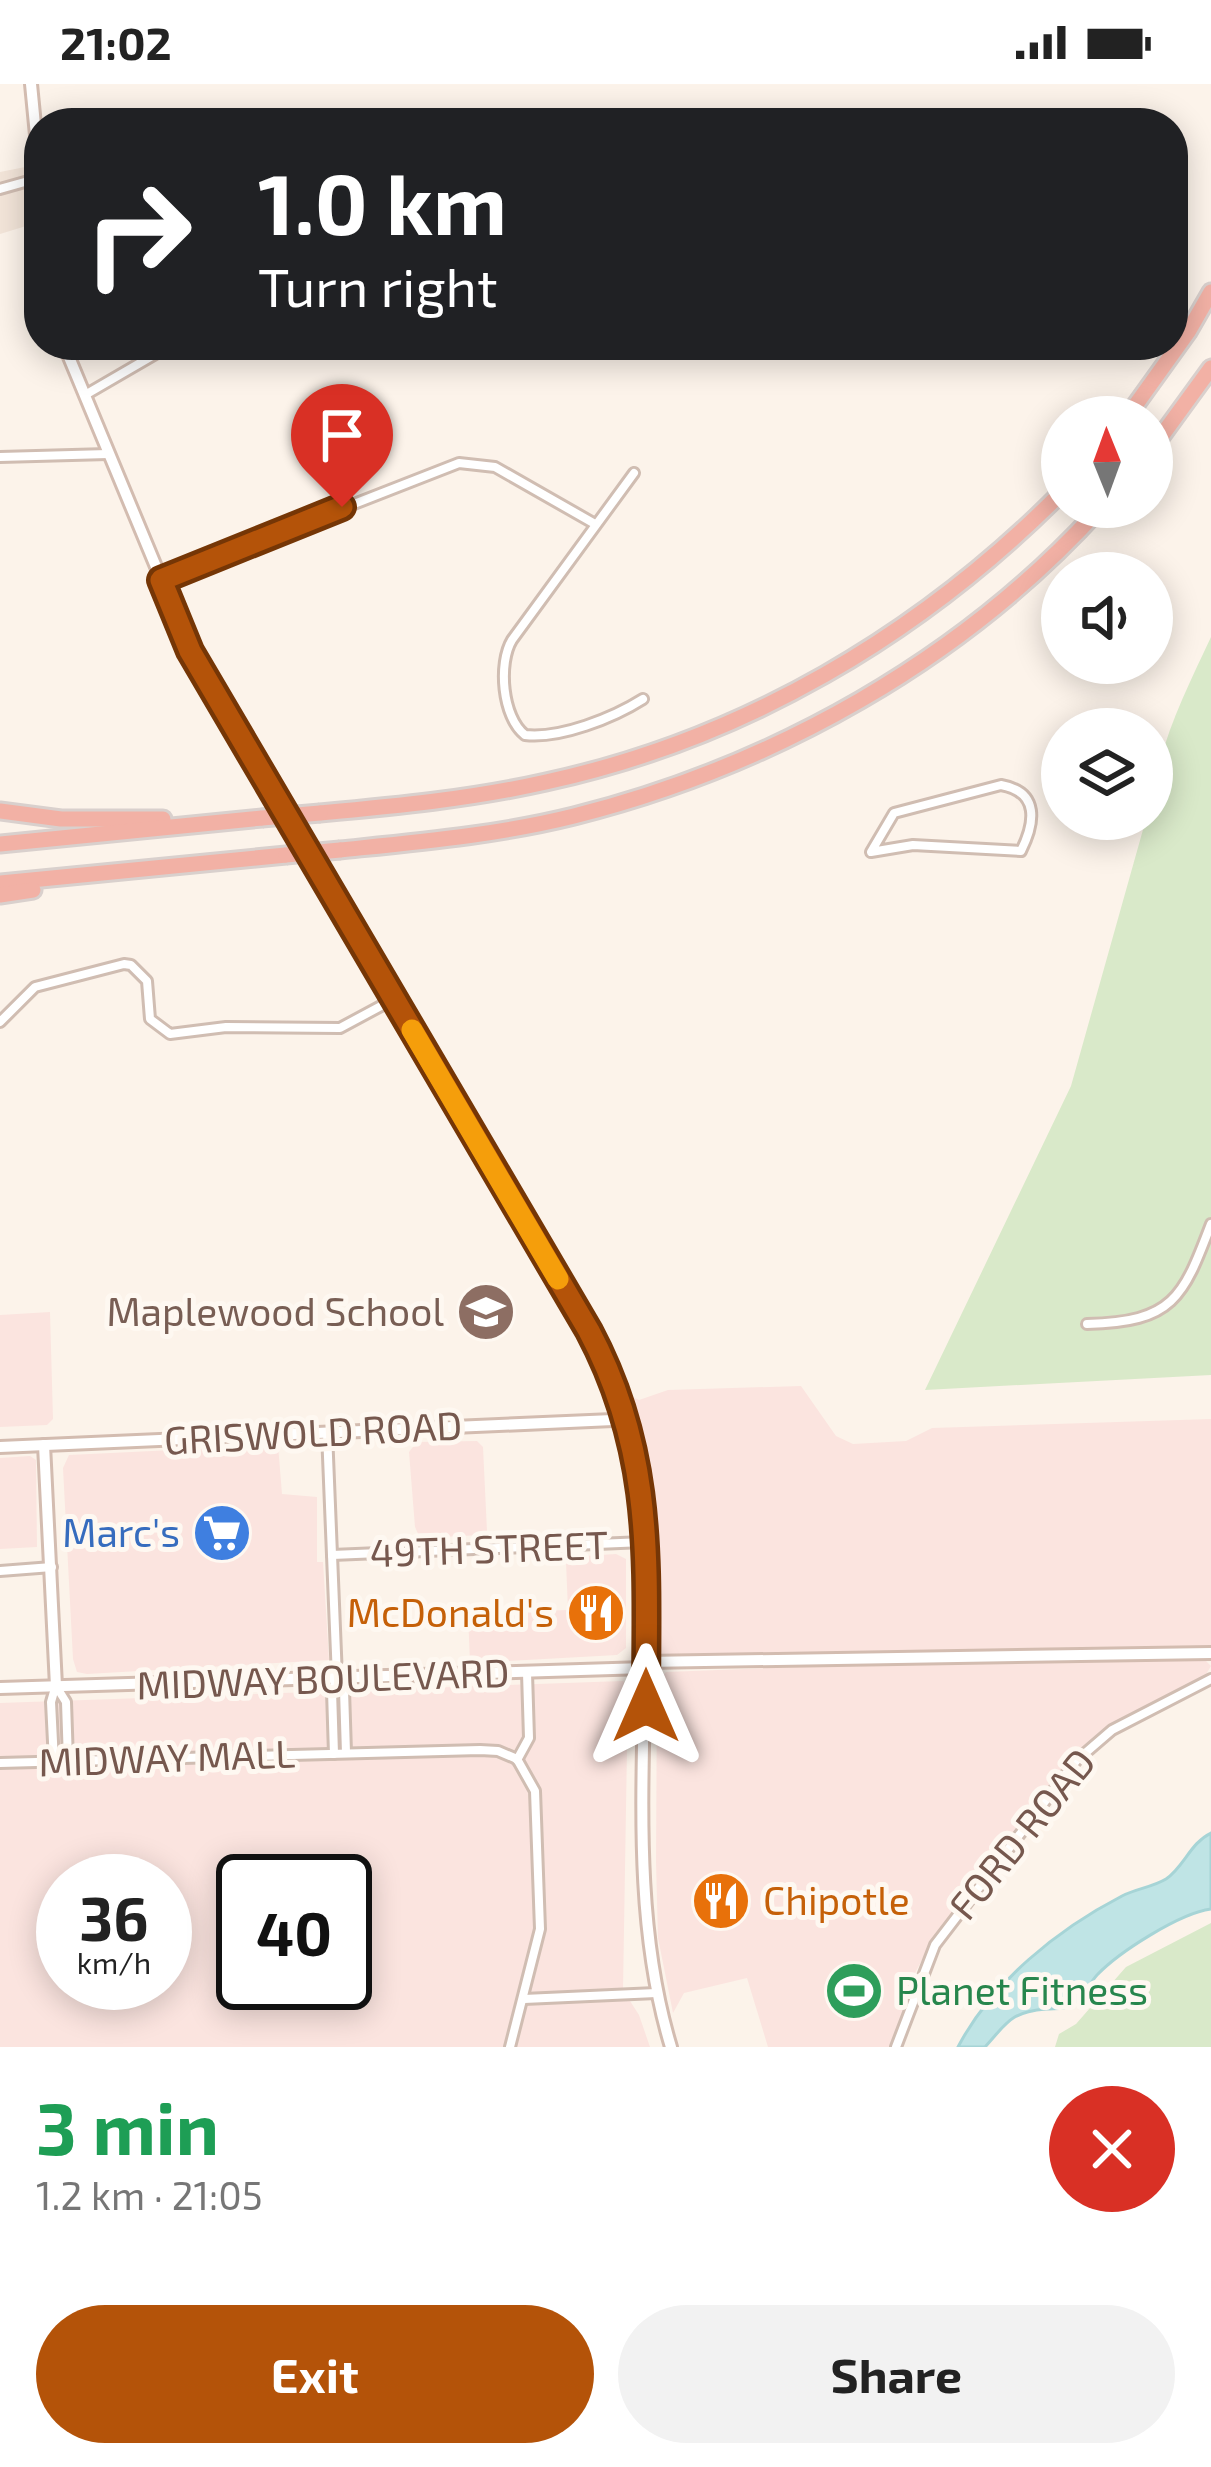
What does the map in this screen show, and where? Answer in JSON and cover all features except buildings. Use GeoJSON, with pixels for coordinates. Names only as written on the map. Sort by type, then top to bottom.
{"type":"FeatureCollection","features":[{"type":"Feature","properties":{"kind":"highway"},"geometry":{"type":"LineString","coordinates":[[1188,332],[1211,292]]}},
{"type":"Feature","properties":{"kind":"highway"},"geometry":{"type":"LineString","coordinates":[[1142,396],[1168,360]]}},
{"type":"Feature","properties":{"kind":"highway"},"geometry":{"type":"LineString","coordinates":[[1173,420],[1211,368]]}},
{"type":"Feature","properties":{"kind":"highway"},"geometry":{"type":"LineString","coordinates":[[0,844],[377,808],[504,791],[592,771],[700,735],[852,659],[911,621],[1041,512]]}},
{"type":"Feature","properties":{"kind":"highway"},"geometry":{"type":"LineString","coordinates":[[0,884],[454,838],[628,802],[747,758],[831,717],[933,654],[1021,585],[1079,528]]}},
{"type":"Feature","properties":{"kind":"highway"},"geometry":{"type":"LineString","coordinates":[[0,811],[97,820],[262,816]]}},
{"type":"Feature","properties":{"kind":"highway"},"geometry":{"type":"LineString","coordinates":[[0,895],[185,872],[230,861]]}},
{"type":"Feature","properties":{"kind":"street"},"geometry":{"type":"LineString","coordinates":[[70,360],[190,651],[589,1331],[626,1415],[639,1470],[646,1542],[646,1905],[656,1994],[671,2047]]}},
{"type":"Feature","properties":{"kind":"street"},"geometry":{"type":"LineString","coordinates":[[84,395],[145,360]]}},
{"type":"Feature","properties":{"kind":"street"},"geometry":{"type":"LineString","coordinates":[[0,458],[108,454]]}},
{"type":"Feature","properties":{"kind":"street"},"geometry":{"type":"LineString","coordinates":[[161,580],[459,464],[495,467],[595,524]]}},
{"type":"Feature","properties":{"kind":"street"},"geometry":{"type":"LineString","coordinates":[[634,473],[505,651],[511,717],[520,732],[538,736],[610,715],[643,699]]}},
{"type":"Feature","properties":{"kind":"street"},"geometry":{"type":"LineString","coordinates":[[1001,785],[1020,792],[1032,808],[1032,825],[1021,851],[893,847],[871,852],[888,818],[902,810],[1001,785]]}},
{"type":"Feature","properties":{"kind":"street"},"geometry":{"type":"LineString","coordinates":[[0,1022],[35,987],[124,964],[147,981],[150,1019],[170,1034],[226,1027],[340,1028],[394,999]]}},
{"type":"Feature","properties":{"kind":"street"},"geometry":{"type":"LineString","coordinates":[[1087,1324],[1131,1322],[1170,1304],[1192,1275],[1211,1224]]}},
{"type":"Feature","properties":{"kind":"street","name":"GRISWOLD ROAD"},"geometry":{"type":"LineString","coordinates":[[0,1447],[614,1420],[626,1415]]}},
{"type":"Feature","properties":{"kind":"street"},"geometry":{"type":"LineString","coordinates":[[327,1432],[337,1678],[332,1690],[334,1754]]}},
{"type":"Feature","properties":{"kind":"street"},"geometry":{"type":"LineString","coordinates":[[44,1444],[56,1686],[51,1702],[54,1762]]}},
{"type":"Feature","properties":{"kind":"street","name":"49TH STREET"},"geometry":{"type":"LineString","coordinates":[[332,1555],[646,1542]]}},
{"type":"Feature","properties":{"kind":"street"},"geometry":{"type":"LineString","coordinates":[[0,1571],[52,1568]]}},
{"type":"Feature","properties":{"kind":"street","name":"MIDWAY BOULEVARD"},"geometry":{"type":"LineString","coordinates":[[0,1688],[527,1673],[645,1665],[1211,1653]]}},
{"type":"Feature","properties":{"kind":"street"},"geometry":{"type":"LineString","coordinates":[[510,2047],[538,1945],[541,1909],[536,1791],[518,1760],[529,1736],[527,1673]]}},
{"type":"Feature","properties":{"kind":"street"},"geometry":{"type":"LineString","coordinates":[[337,1678],[344,1690],[346,1754]]}},
{"type":"Feature","properties":{"kind":"street","name":"FORD ROAD"},"geometry":{"type":"LineString","coordinates":[[896,2047],[935,1945],[1076,1761],[1112,1730],[1211,1678]]}},
{"type":"Feature","properties":{"kind":"street"},"geometry":{"type":"LineString","coordinates":[[56,1686],[66,1702],[68,1761]]}},
{"type":"Feature","properties":{"kind":"street","name":"MIDWAY MALL"},"geometry":{"type":"LineString","coordinates":[[0,1762],[488,1750],[518,1760]]}},
{"type":"Feature","properties":{"kind":"street"},"geometry":{"type":"LineString","coordinates":[[524,1999],[656,1994]]}},
{"type":"Feature","properties":{"kind":"shaded area"},"geometry":{"type":"Polygon","coordinates":[[[24,167],[24,227],[0,234],[0,172],[24,167]]]}},
{"type":"Feature","properties":{"kind":"shaded area"},"geometry":{"type":"Polygon","coordinates":[[[50,1312],[53,1419],[47,1425],[0,1427],[0,1315],[50,1312]]]}},
{"type":"Feature","properties":{"kind":"shaded area"},"geometry":{"type":"Polygon","coordinates":[[[801,1386],[836,1436],[853,1444],[906,1441],[932,1428],[1211,1419],[1211,1649],[658,1654],[654,1500],[631,1396],[639,1400],[668,1390],[801,1386]]]}},
{"type":"Feature","properties":{"kind":"shaded area"},"geometry":{"type":"Polygon","coordinates":[[[477,1441],[483,1447],[487,1531],[420,1538],[409,1452],[417,1442],[477,1441]]]}},
{"type":"Feature","properties":{"kind":"shaded area"},"geometry":{"type":"Polygon","coordinates":[[[278,1445],[282,1494],[317,1497],[317,1562],[323,1562],[329,1660],[77,1672],[63,1468],[69,1455],[278,1445]]]}},
{"type":"Feature","properties":{"kind":"shaded area"},"geometry":{"type":"Polygon","coordinates":[[[30,1456],[36,1460],[37,1547],[0,1549],[0,1458],[30,1456]]]}},
{"type":"Feature","properties":{"kind":"shaded area"},"geometry":{"type":"Polygon","coordinates":[[[616,1554],[626,1559],[626,1648],[617,1655],[470,1663],[468,1613],[568,1610],[569,1557],[616,1554]]]}},
{"type":"Feature","properties":{"kind":"shaded area"},"geometry":{"type":"Polygon","coordinates":[[[1203,1658],[1211,1666],[1205,1676],[1111,1726],[1081,1750],[934,1938],[916,1971],[891,2047],[768,2047],[747,1978],[684,1993],[673,2013],[658,1938],[656,1862],[657,1683],[666,1672],[1203,1658]]]}},
{"type":"Feature","properties":{"kind":"shaded area"},"geometry":{"type":"Polygon","coordinates":[[[623,1681],[628,1688],[623,1990],[639,2015],[650,2047],[0,2047],[0,1703],[623,1681]]]}},
{"type":"Feature","properties":{"kind":"green space"},"geometry":{"type":"Polygon","coordinates":[[[1211,637],[1211,1375],[925,1390],[1071,1086],[1140,840],[1173,840],[1173,724],[1211,637]]]}},
{"type":"Feature","properties":{"kind":"green space"},"geometry":{"type":"Polygon","coordinates":[[[1211,1923],[1211,2047],[1055,2047],[1059,2034],[1076,2024],[1126,1967],[1211,1923]]]}},
{"type":"Feature","properties":{"kind":"water"},"geometry":{"type":"Polygon","coordinates":[[[1211,1833],[1211,1909],[1183,1918],[1135,1945],[1097,1975],[1073,2004],[1017,2016],[985,2047],[958,2047],[1008,1979],[1051,1941],[1098,1909],[1166,1879],[1211,1833]]]}},
{"type":"Feature","properties":{"kind":"slow traffic"},"geometry":{"type":"LineString","coordinates":[[412,1030],[558,1279]]}},
{"type":"Feature","properties":{"kind":"place","name":"Maplewood School"},"geometry":{"type":"Point","coordinates":[486,1312]}},
{"type":"Feature","properties":{"kind":"place","name":"Marc's"},"geometry":{"type":"Point","coordinates":[222,1533]}},
{"type":"Feature","properties":{"kind":"place","name":"McDonald's"},"geometry":{"type":"Point","coordinates":[596,1613]}},
{"type":"Feature","properties":{"kind":"place","name":"Chipotle"},"geometry":{"type":"Point","coordinates":[721,1901]}},
{"type":"Feature","properties":{"kind":"place","name":"Planet Fitness"},"geometry":{"type":"Point","coordinates":[854,1991]}},
{"type":"Feature","properties":{"kind":"route"},"geometry":{"type":"LineString","coordinates":[[342,507],[161,580],[190,651],[589,1331],[615,1385],[631,1434],[644,1506],[646,1706]]}}]}
